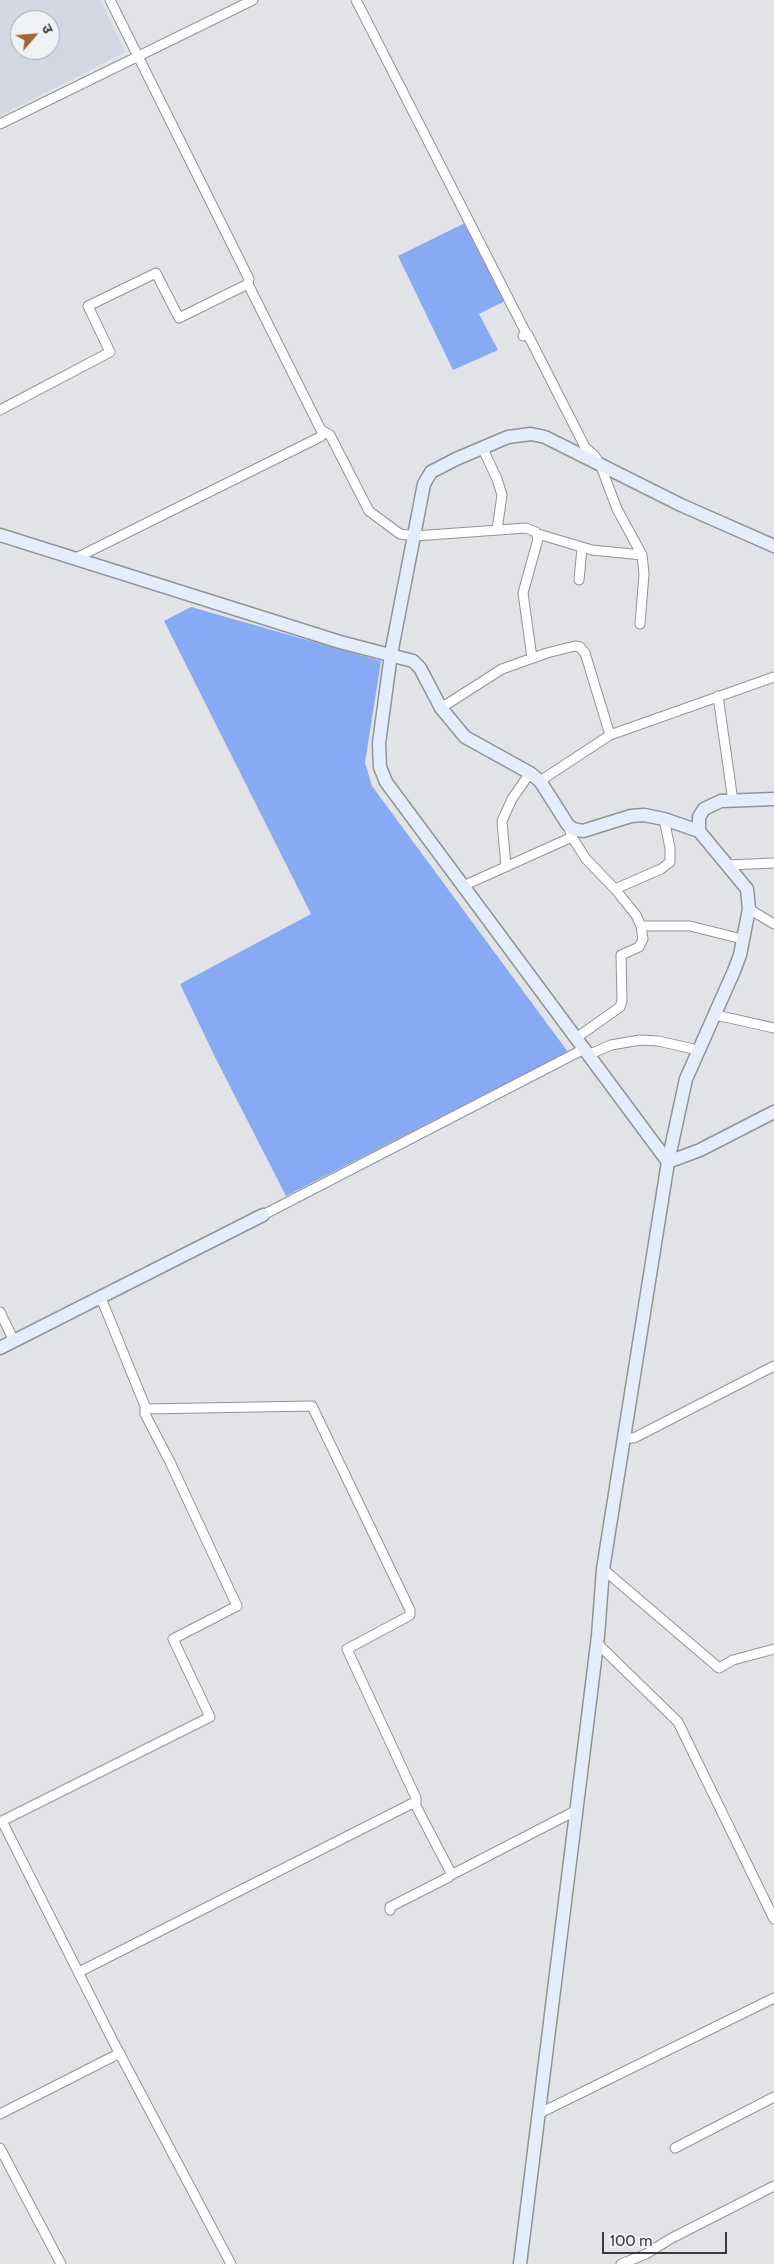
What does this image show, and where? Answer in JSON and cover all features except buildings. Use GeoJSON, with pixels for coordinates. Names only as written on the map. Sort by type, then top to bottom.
{"type":"FeatureCollection","features":[{"type":"Feature","properties":{"kind":"street"},"geometry":{"type":"LineString","coordinates":[[110,0],[249,279],[248,284],[316,420],[325,432],[330,434],[369,511],[400,534],[415,536],[526,528],[534,530],[538,534],[582,548],[612,554],[642,555]]}},
{"type":"Feature","properties":{"kind":"street"},"geometry":{"type":"LineString","coordinates":[[0,124],[253,0]]}},
{"type":"Feature","properties":{"kind":"street"},"geometry":{"type":"LineString","coordinates":[[356,0],[524,335],[584,447],[594,455],[600,464],[616,510],[642,555],[644,574],[640,624]]}},
{"type":"Feature","properties":{"kind":"street"},"geometry":{"type":"LineString","coordinates":[[0,410],[110,352],[88,306],[156,273],[179,318],[248,284]]}},
{"type":"Feature","properties":{"kind":"street"},"geometry":{"type":"LineString","coordinates":[[74,558],[320,437],[325,432]]}},
{"type":"Feature","properties":{"kind":"street"},"geometry":{"type":"LineString","coordinates":[[668,1162],[386,782],[380,767],[379,743],[391,654],[426,478],[449,462],[508,437],[531,434],[545,437],[681,505],[774,546]]}},
{"type":"Feature","properties":{"kind":"street"},"geometry":{"type":"LineString","coordinates":[[482,447],[497,479],[502,495],[497,530]]}},
{"type":"Feature","properties":{"kind":"street"},"geometry":{"type":"LineString","coordinates":[[532,658],[523,593],[538,534]]}},
{"type":"Feature","properties":{"kind":"street"},"geometry":{"type":"LineString","coordinates":[[0,535],[340,642],[391,654],[416,664],[441,708],[465,737],[535,777],[586,859],[616,890],[641,926],[642,944],[621,955],[622,1003],[576,1038]]}},
{"type":"Feature","properties":{"kind":"street"},"geometry":{"type":"LineString","coordinates":[[579,580],[582,548]]}},
{"type":"Feature","properties":{"kind":"street"},"geometry":{"type":"LineString","coordinates":[[441,708],[495,674],[532,658],[569,647],[580,647],[583,650],[610,736]]}},
{"type":"Feature","properties":{"kind":"street"},"geometry":{"type":"LineString","coordinates":[[506,867],[502,821],[512,799],[535,777],[610,736],[774,677]]}},
{"type":"Feature","properties":{"kind":"street"},"geometry":{"type":"LineString","coordinates":[[718,696],[733,801]]}},
{"type":"Feature","properties":{"kind":"street"},"geometry":{"type":"LineString","coordinates":[[699,831],[699,817],[704,809],[721,801],[774,799]]}},
{"type":"Feature","properties":{"kind":"street"},"geometry":{"type":"LineString","coordinates":[[463,886],[506,867],[573,829],[583,831],[631,816],[644,815],[664,819],[699,831],[746,889],[749,909],[740,955],[716,1014],[698,1050],[684,1087],[668,1162],[603,1569],[597,1644],[520,2264]]}},
{"type":"Feature","properties":{"kind":"street"},"geometry":{"type":"LineString","coordinates":[[616,890],[661,869],[670,862],[670,848],[664,819]]}},
{"type":"Feature","properties":{"kind":"street"},"geometry":{"type":"LineString","coordinates":[[728,865],[774,863]]}},
{"type":"Feature","properties":{"kind":"street"},"geometry":{"type":"LineString","coordinates":[[749,909],[774,924]]}},
{"type":"Feature","properties":{"kind":"street"},"geometry":{"type":"LineString","coordinates":[[641,926],[690,926],[742,939]]}},
{"type":"Feature","properties":{"kind":"street"},"geometry":{"type":"LineString","coordinates":[[716,1014],[774,1028]]}},
{"type":"Feature","properties":{"kind":"street"},"geometry":{"type":"LineString","coordinates":[[0,1348],[586,1052],[640,1040],[658,1041],[698,1050]]}},
{"type":"Feature","properties":{"kind":"street"},"geometry":{"type":"LineString","coordinates":[[668,1162],[700,1150],[774,1112]]}},
{"type":"Feature","properties":{"kind":"street"},"geometry":{"type":"LineString","coordinates":[[101,1298],[144,1409],[238,1606],[173,1639],[210,1716],[2,1821],[120,2053],[231,2264]]}},
{"type":"Feature","properties":{"kind":"street"},"geometry":{"type":"LineString","coordinates":[[0,1312],[14,1341]]}},
{"type":"Feature","properties":{"kind":"street"},"geometry":{"type":"LineString","coordinates":[[623,1438],[634,1438],[774,1366]]}},
{"type":"Feature","properties":{"kind":"street"},"geometry":{"type":"LineString","coordinates":[[144,1409],[312,1406],[410,1610],[410,1615],[407,1617],[347,1649],[416,1798],[415,1802],[450,1875]]}},
{"type":"Feature","properties":{"kind":"street"},"geometry":{"type":"LineString","coordinates":[[603,1569],[719,1668],[733,1660],[774,1649]]}},
{"type":"Feature","properties":{"kind":"street"},"geometry":{"type":"LineString","coordinates":[[597,1644],[678,1722],[774,1919]]}},
{"type":"Feature","properties":{"kind":"street"},"geometry":{"type":"LineString","coordinates":[[79,1972],[415,1802]]}},
{"type":"Feature","properties":{"kind":"street"},"geometry":{"type":"LineString","coordinates":[[390,1910],[390,1907],[577,1810]]}},
{"type":"Feature","properties":{"kind":"street"},"geometry":{"type":"LineString","coordinates":[[540,2113],[774,1998]]}},
{"type":"Feature","properties":{"kind":"street"},"geometry":{"type":"LineString","coordinates":[[0,2114],[120,2053]]}},
{"type":"Feature","properties":{"kind":"street"},"geometry":{"type":"LineString","coordinates":[[675,2148],[774,2097]]}},
{"type":"Feature","properties":{"kind":"street"},"geometry":{"type":"LineString","coordinates":[[0,2148],[61,2264]]}},
{"type":"Feature","properties":{"kind":"street"},"geometry":{"type":"LineString","coordinates":[[621,2264],[646,2254],[676,2236],[774,2186]]}},
{"type":"Feature","properties":{"kind":"shaded area"},"geometry":{"type":"Polygon","coordinates":[[[0,0],[100,0],[125,52],[0,116],[0,0]]]}},
{"type":"Feature","properties":{"kind":"shaded area"},"geometry":{"type":"Polygon","coordinates":[[[465,223],[505,301],[479,314],[498,350],[453,370],[398,256],[465,223]]]}},
{"type":"Feature","properties":{"kind":"shaded area"},"geometry":{"type":"Polygon","coordinates":[[[191,607],[381,661],[365,763],[372,786],[568,1052],[286,1196],[180,984],[311,914],[164,621],[191,607]]]}}]}
